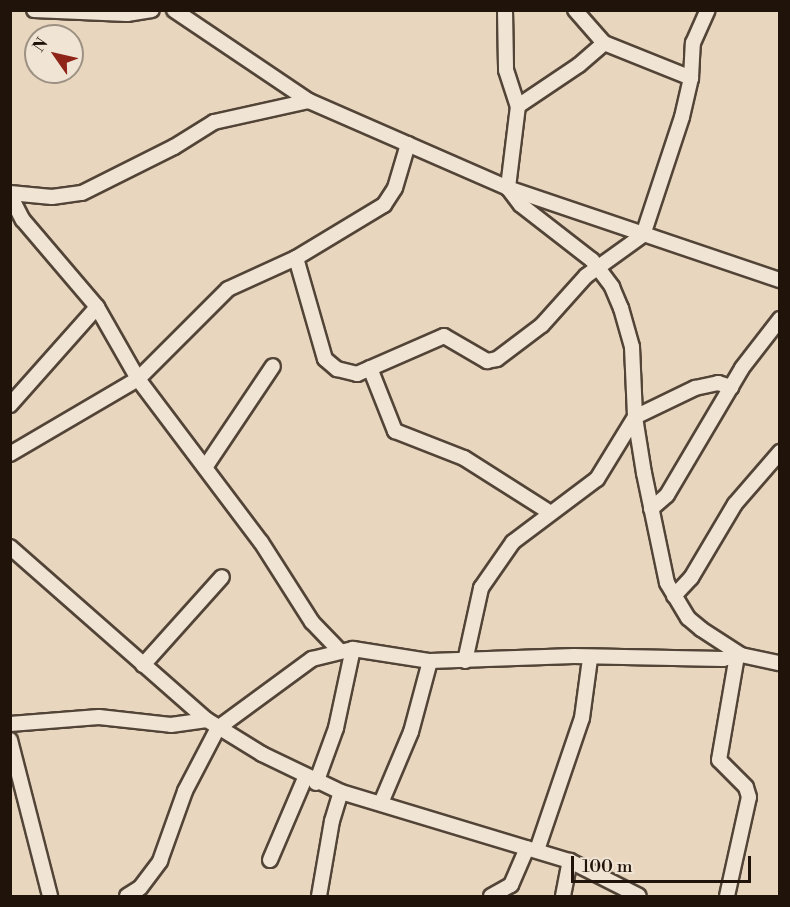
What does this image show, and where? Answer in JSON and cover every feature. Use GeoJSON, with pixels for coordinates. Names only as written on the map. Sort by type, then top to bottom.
{"type":"FeatureCollection","features":[{"type":"Feature","properties":{"kind":"street"},"geometry":{"type":"LineString","coordinates":[[34,10],[127,14],[152,10]]}},
{"type":"Feature","properties":{"kind":"street"},"geometry":{"type":"LineString","coordinates":[[174,10],[309,101],[508,189],[571,208],[643,235],[780,280]]}},
{"type":"Feature","properties":{"kind":"street"},"geometry":{"type":"LineString","coordinates":[[505,10],[506,70],[518,106],[508,189],[521,206],[598,266],[612,287],[628,328],[635,417],[662,569],[674,596],[688,618],[739,655]]}},
{"type":"Feature","properties":{"kind":"street"},"geometry":{"type":"LineString","coordinates":[[575,10],[604,43],[691,78]]}},
{"type":"Feature","properties":{"kind":"street"},"geometry":{"type":"LineString","coordinates":[[296,258],[325,359],[337,369],[357,374],[444,336],[487,361],[496,359],[542,325],[598,266],[643,235],[654,208],[691,78],[693,43],[708,10]]}},
{"type":"Feature","properties":{"kind":"street"},"geometry":{"type":"LineString","coordinates":[[518,106],[604,43]]}},
{"type":"Feature","properties":{"kind":"street"},"geometry":{"type":"LineString","coordinates":[[10,194],[52,197],[82,193],[174,147],[214,122],[309,101]]}},
{"type":"Feature","properties":{"kind":"street"},"geometry":{"type":"LineString","coordinates":[[10,454],[138,379],[228,289],[296,258],[389,201],[408,144]]}},
{"type":"Feature","properties":{"kind":"street"},"geometry":{"type":"LineString","coordinates":[[10,194],[23,220],[98,307],[138,379],[206,466],[312,622],[346,650]]}},
{"type":"Feature","properties":{"kind":"street"},"geometry":{"type":"LineString","coordinates":[[557,232],[571,208]]}},
{"type":"Feature","properties":{"kind":"street"},"geometry":{"type":"LineString","coordinates":[[10,405],[98,307]]}},
{"type":"Feature","properties":{"kind":"street"},"geometry":{"type":"LineString","coordinates":[[651,509],[668,495],[731,387],[778,322]]}},
{"type":"Feature","properties":{"kind":"street"},"geometry":{"type":"LineString","coordinates":[[206,466],[273,366]]}},
{"type":"Feature","properties":{"kind":"street"},"geometry":{"type":"LineString","coordinates":[[370,368],[395,431],[465,458],[549,512]]}},
{"type":"Feature","properties":{"kind":"street"},"geometry":{"type":"LineString","coordinates":[[465,661],[481,588],[494,564],[513,542],[549,512],[597,479],[635,417],[695,388],[718,383],[731,387]]}},
{"type":"Feature","properties":{"kind":"street"},"geometry":{"type":"LineString","coordinates":[[674,596],[691,578],[735,504],[780,452]]}},
{"type":"Feature","properties":{"kind":"street"},"geometry":{"type":"LineString","coordinates":[[10,547],[212,724],[311,780],[341,792],[570,861],[639,897]]}},
{"type":"Feature","properties":{"kind":"street"},"geometry":{"type":"LineString","coordinates":[[143,665],[222,577]]}},
{"type":"Feature","properties":{"kind":"street"},"geometry":{"type":"LineString","coordinates":[[270,860],[336,728],[346,650]]}},
{"type":"Feature","properties":{"kind":"street"},"geometry":{"type":"LineString","coordinates":[[10,724],[99,717],[171,726],[212,724],[302,663],[346,650],[430,661],[563,656],[590,659],[739,655],[780,663]]}},
{"type":"Feature","properties":{"kind":"street"},"geometry":{"type":"LineString","coordinates":[[727,897],[749,797],[746,787],[719,760],[739,655]]}},
{"type":"Feature","properties":{"kind":"street"},"geometry":{"type":"LineString","coordinates":[[491,897],[511,885],[532,849],[582,718],[590,659]]}},
{"type":"Feature","properties":{"kind":"street"},"geometry":{"type":"LineString","coordinates":[[381,803],[411,732],[430,661]]}},
{"type":"Feature","properties":{"kind":"street"},"geometry":{"type":"LineString","coordinates":[[127,897],[140,888],[160,861],[212,724]]}},
{"type":"Feature","properties":{"kind":"street"},"geometry":{"type":"LineString","coordinates":[[10,740],[50,897]]}},
{"type":"Feature","properties":{"kind":"street"},"geometry":{"type":"LineString","coordinates":[[319,897],[332,820],[341,792]]}},
{"type":"Feature","properties":{"kind":"street"},"geometry":{"type":"LineString","coordinates":[[563,897],[570,861]]}}]}
